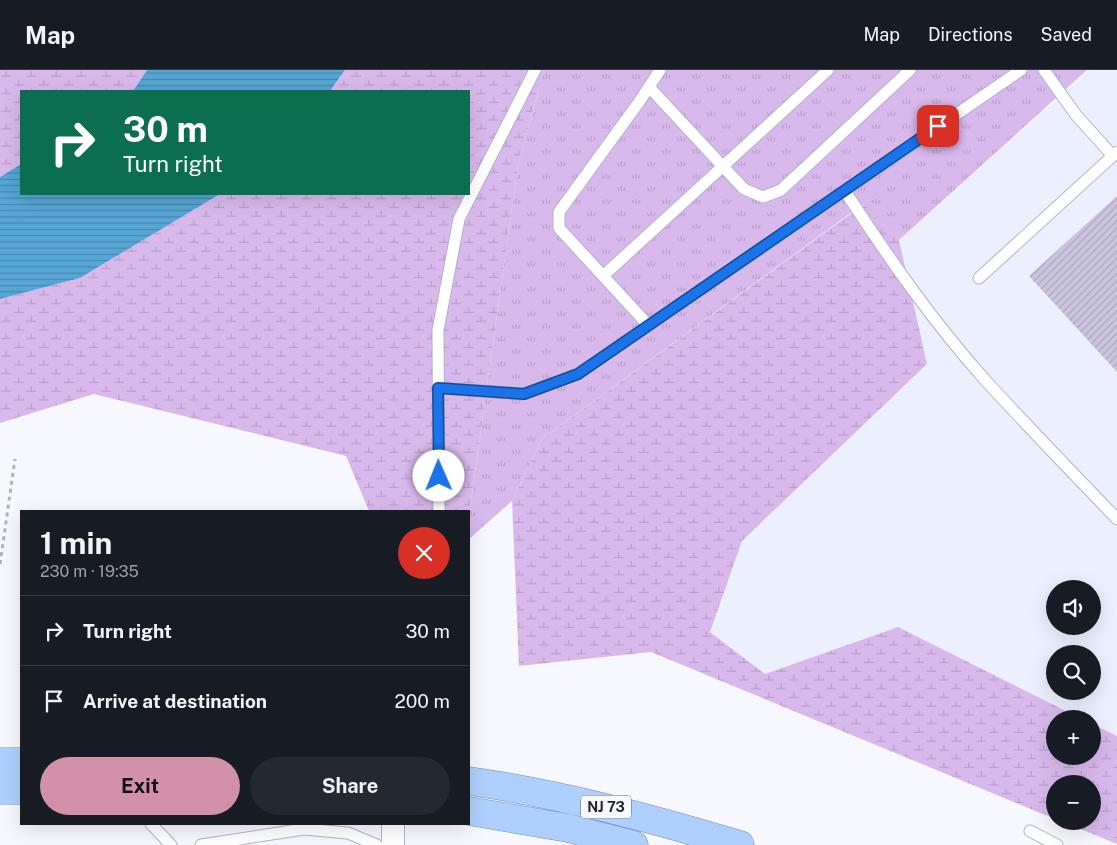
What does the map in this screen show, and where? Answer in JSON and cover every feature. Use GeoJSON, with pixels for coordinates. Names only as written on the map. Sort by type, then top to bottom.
{"type":"FeatureCollection","features":[{"type":"Feature","properties":{"kind":"highway"},"geometry":{"type":"LineString","coordinates":[[0,762],[20,762]]}},
{"type":"Feature","properties":{"kind":"highway","name":"NJ 73"},"geometry":{"type":"LineString","coordinates":[[470,781],[591,804],[652,819],[740,845]]}},
{"type":"Feature","properties":{"kind":"highway"},"geometry":{"type":"LineString","coordinates":[[0,790],[20,790]]}},
{"type":"Feature","properties":{"kind":"highway","name":"NJ 73"},"geometry":{"type":"LineString","coordinates":[[470,810],[568,828],[634,845]]}},
{"type":"Feature","properties":{"kind":"street"},"geometry":{"type":"LineString","coordinates":[[393,825],[393,845]]}},
{"type":"Feature","properties":{"kind":"lane"},"geometry":{"type":"LineString","coordinates":[[439,510],[438,330],[459,219],[536,70]]}},
{"type":"Feature","properties":{"kind":"lane"},"geometry":{"type":"LineString","coordinates":[[649,326],[560,228],[559,212],[660,70]]}},
{"type":"Feature","properties":{"kind":"lane"},"geometry":{"type":"LineString","coordinates":[[604,276],[828,70]]}},
{"type":"Feature","properties":{"kind":"lane"},"geometry":{"type":"LineString","coordinates":[[649,87],[744,189],[763,197],[781,190],[910,70]]}},
{"type":"Feature","properties":{"kind":"lane"},"geometry":{"type":"LineString","coordinates":[[438,388],[524,394],[578,374],[1021,70]]}},
{"type":"Feature","properties":{"kind":"lane"},"geometry":{"type":"LineString","coordinates":[[979,278],[1115,154],[1076,116],[1044,70]]}},
{"type":"Feature","properties":{"kind":"lane"},"geometry":{"type":"LineString","coordinates":[[845,191],[881,246],[985,380],[1117,519]]}},
{"type":"Feature","properties":{"kind":"lane"},"geometry":{"type":"LineString","coordinates":[[152,825],[171,845]]}},
{"type":"Feature","properties":{"kind":"lane"},"geometry":{"type":"LineString","coordinates":[[202,845],[318,827],[348,833],[377,845]]}},
{"type":"Feature","properties":{"kind":"lane"},"geometry":{"type":"LineString","coordinates":[[1030,831],[1058,845]]}},
{"type":"Feature","properties":{"kind":"path"},"geometry":{"type":"LineString","coordinates":[[0,564],[15,460]]}},
{"type":"Feature","properties":{"kind":"shaded area"},"geometry":{"type":"Polygon","coordinates":[[[1090,70],[1117,70],[1117,736],[1101,728],[1101,710],[1064,710],[898,627],[765,674],[710,632],[742,541],[927,364],[899,240],[1090,70]]]}},
{"type":"Feature","properties":{"kind":"green space"},"geometry":{"type":"Polygon","coordinates":[[[0,70],[147,70],[134,90],[20,90],[20,165],[0,177],[0,70]]]}},
{"type":"Feature","properties":{"kind":"green space"},"geometry":{"type":"Polygon","coordinates":[[[345,70],[544,70],[518,165],[470,510],[369,510],[346,456],[94,394],[0,423],[0,299],[80,278],[218,195],[470,195],[470,90],[331,90],[345,70]]]}},
{"type":"Feature","properties":{"kind":"green space"},"geometry":{"type":"Polygon","coordinates":[[[544,70],[1087,70],[899,240],[863,204],[542,439],[512,501],[470,538],[470,510],[518,165],[544,70]]]}},
{"type":"Feature","properties":{"kind":"green space"},"geometry":{"type":"Polygon","coordinates":[[[864,204],[899,240],[927,364],[742,541],[710,632],[765,674],[898,627],[1064,710],[1046,710],[1046,765],[1101,765],[1101,728],[1117,736],[1117,844],[1083,830],[1101,830],[1101,775],[1046,775],[1046,815],[651,652],[519,666],[512,501],[542,439],[864,204]]]}},
{"type":"Feature","properties":{"kind":"water"},"geometry":{"type":"Polygon","coordinates":[[[147,70],[345,70],[331,90],[134,90],[147,70]]]}},
{"type":"Feature","properties":{"kind":"water"},"geometry":{"type":"Polygon","coordinates":[[[20,165],[20,195],[218,195],[80,278],[0,299],[0,177],[20,165]]]}},
{"type":"Feature","properties":{"kind":"building"},"geometry":{"type":"Polygon","coordinates":[[[1117,196],[1117,372],[1029,276],[1117,196]]]}},
{"type":"Feature","properties":{"kind":"route"},"geometry":{"type":"LineString","coordinates":[[439,476],[438,388],[524,394],[578,374],[938,126]]}}]}
